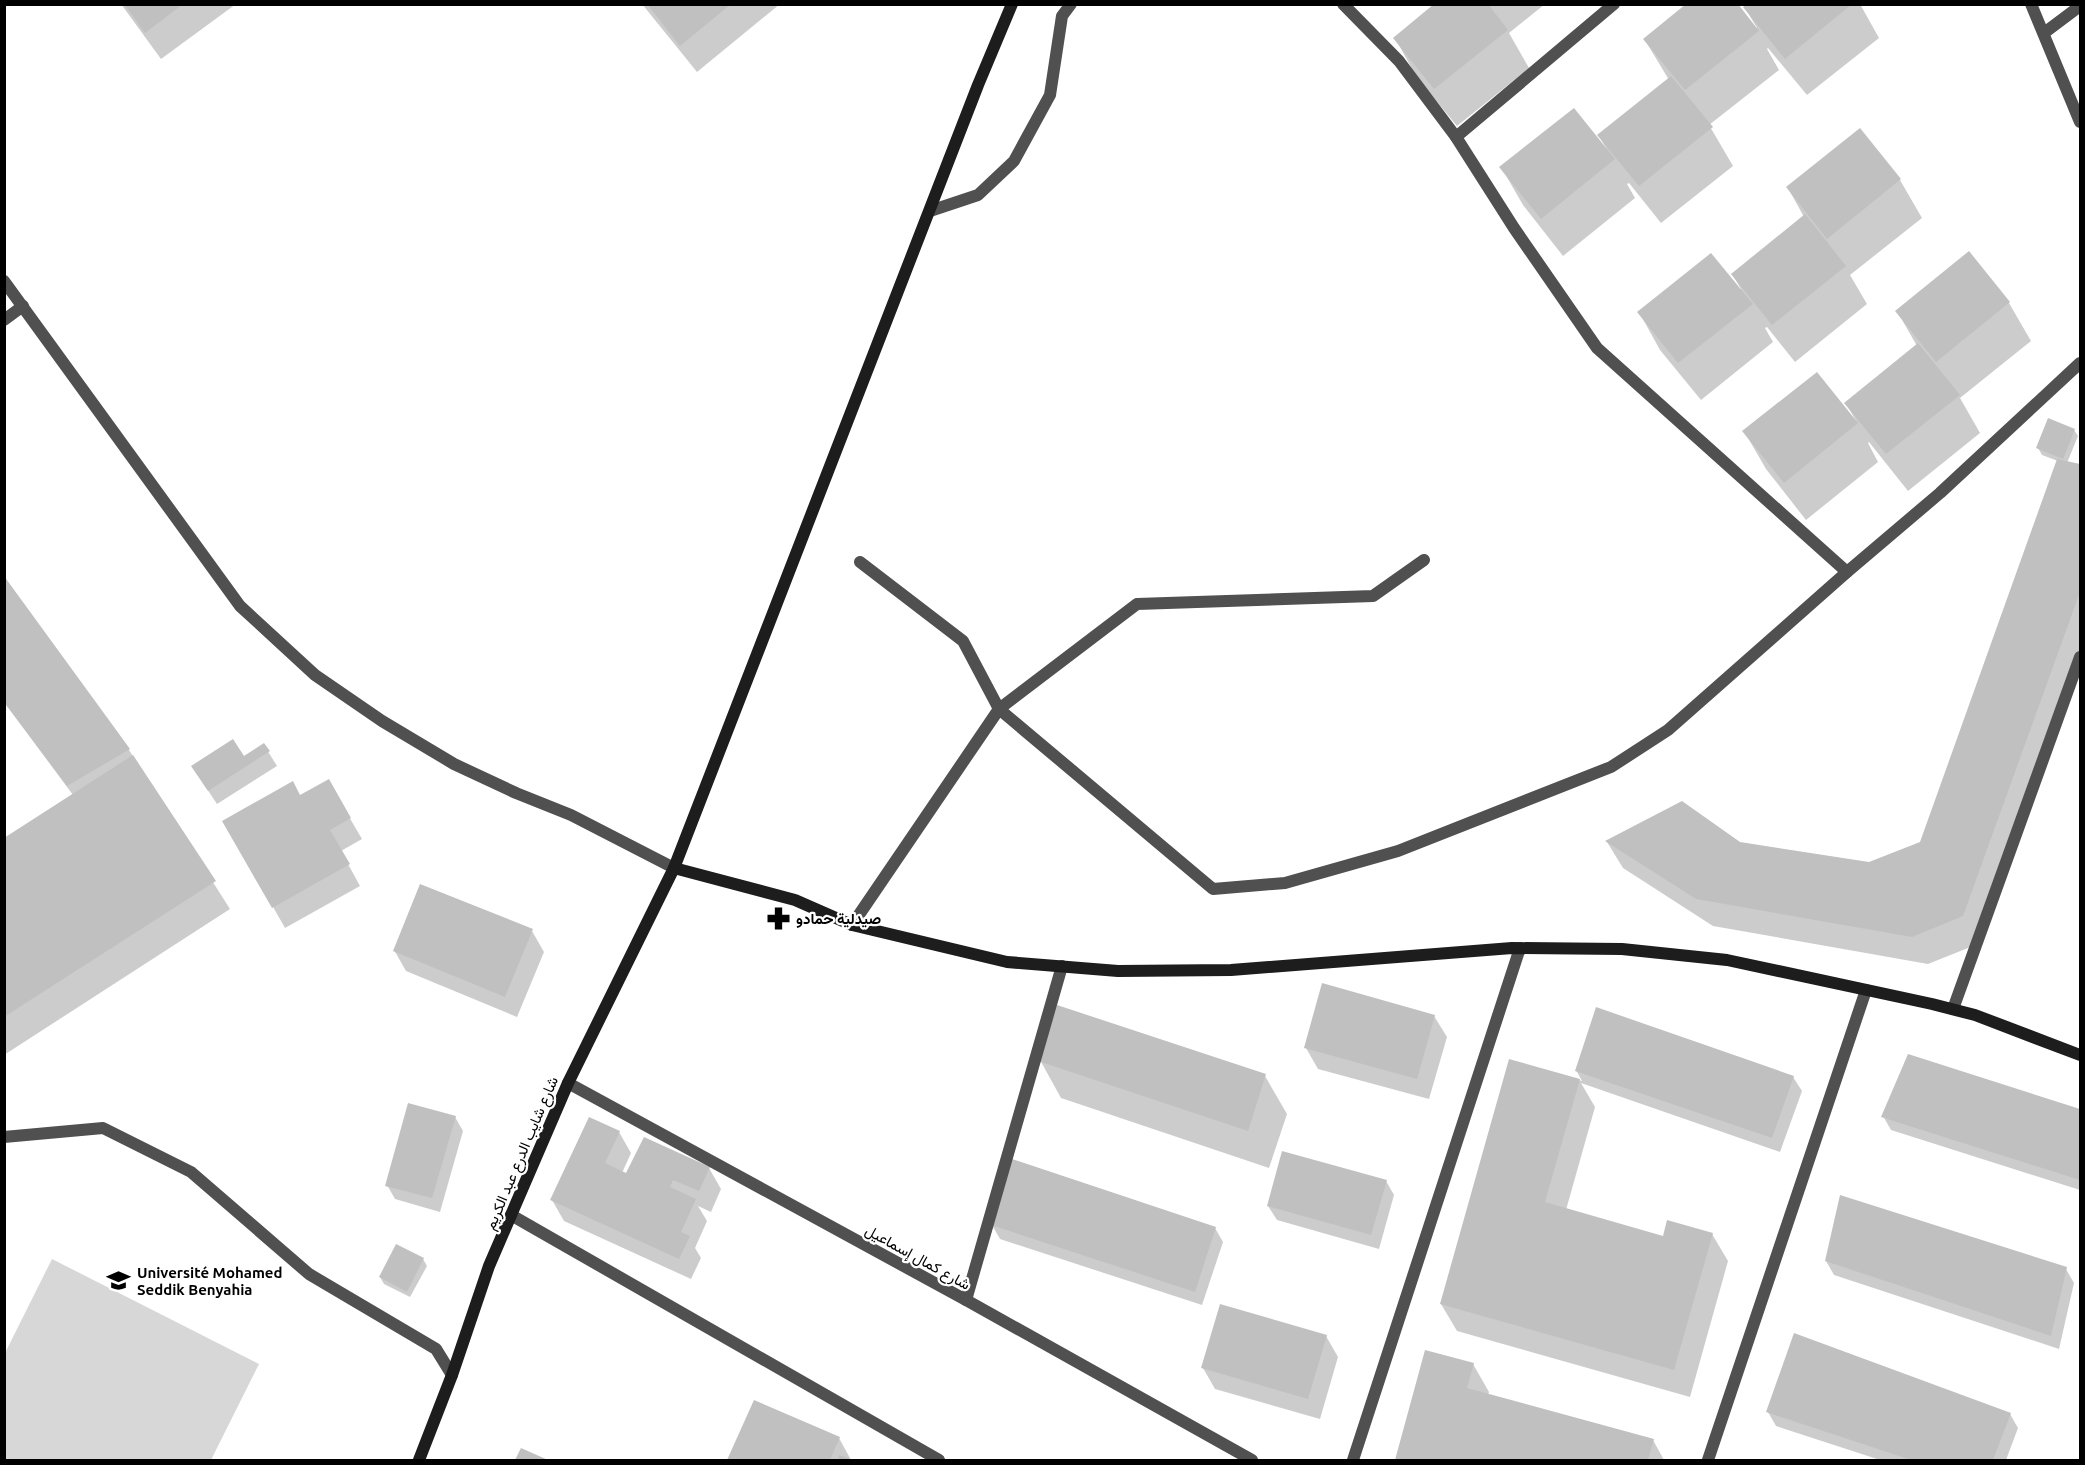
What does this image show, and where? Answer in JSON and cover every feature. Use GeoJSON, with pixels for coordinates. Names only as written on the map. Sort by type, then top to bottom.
{"type":"FeatureCollection","features":[{"type":"Feature","properties":{"kind":"main road","name":"شارع شايب الدرع عبد الكريم"},"geometry":{"type":"LineString","coordinates":[[419,1461],[452,1375],[489,1266],[567,1083],[674,868],[1012,4]]}},
{"type":"Feature","properties":{"kind":"main road"},"geometry":{"type":"LineString","coordinates":[[674,868],[795,900],[852,925],[1007,962],[1119,971],[1231,970],[1520,948],[1622,949],[1728,960],[1953,1009],[2080,1054]]}},
{"type":"Feature","properties":{"kind":"street"},"geometry":{"type":"LineString","coordinates":[[930,210],[978,195],[1014,161],[1050,95],[1062,16],[1071,4]]}},
{"type":"Feature","properties":{"kind":"street"},"geometry":{"type":"LineString","coordinates":[[1343,4],[1399,61],[1456,137],[1514,228],[1597,348],[1847,572]]}},
{"type":"Feature","properties":{"kind":"street"},"geometry":{"type":"LineString","coordinates":[[1456,137],[1614,4]]}},
{"type":"Feature","properties":{"kind":"street"},"geometry":{"type":"LineString","coordinates":[[2031,4],[2080,122]]}},
{"type":"Feature","properties":{"kind":"street"},"geometry":{"type":"LineString","coordinates":[[2044,33],[2080,6]]}},
{"type":"Feature","properties":{"kind":"street"},"geometry":{"type":"LineString","coordinates":[[4,281],[240,606],[315,675],[382,722],[454,764],[570,815],[674,868]]}},
{"type":"Feature","properties":{"kind":"street"},"geometry":{"type":"LineString","coordinates":[[4,320],[23,306]]}},
{"type":"Feature","properties":{"kind":"street"},"geometry":{"type":"LineString","coordinates":[[860,562],[963,641],[999,709],[1213,889],[1285,883],[1398,851],[1611,766],[1668,730],[1940,493],[2080,363]]}},
{"type":"Feature","properties":{"kind":"street"},"geometry":{"type":"LineString","coordinates":[[852,925],[999,709],[1137,604],[1373,596],[1424,560]]}},
{"type":"Feature","properties":{"kind":"street"},"geometry":{"type":"LineString","coordinates":[[1953,1009],[2080,657]]}},
{"type":"Feature","properties":{"kind":"street"},"geometry":{"type":"LineString","coordinates":[[1353,1461],[1520,948]]}},
{"type":"Feature","properties":{"kind":"street"},"geometry":{"type":"LineString","coordinates":[[966,1300],[1062,966]]}},
{"type":"Feature","properties":{"kind":"street"},"geometry":{"type":"LineString","coordinates":[[1708,1461],[1866,990]]}},
{"type":"Feature","properties":{"kind":"street","name":"شارع كمال إسماعيل"},"geometry":{"type":"LineString","coordinates":[[567,1083],[966,1300],[1252,1461]]}},
{"type":"Feature","properties":{"kind":"street"},"geometry":{"type":"LineString","coordinates":[[4,1137],[103,1128],[190,1172],[309,1274],[436,1349],[452,1375]]}},
{"type":"Feature","properties":{"kind":"street"},"geometry":{"type":"LineString","coordinates":[[511,1215],[939,1461]]}},
{"type":"Feature","properties":{"kind":"shaded area"},"geometry":{"type":"Polygon","coordinates":[[[52,1259],[259,1364],[211,1460],[5,1460],[5,1353],[52,1259]]]}},
{"type":"Feature","properties":{"kind":"building"},"geometry":{"type":"Polygon","coordinates":[[[124,4],[183,4],[145,33],[124,4]]]}},
{"type":"Feature","properties":{"kind":"building"},"geometry":{"type":"Polygon","coordinates":[[[647,4],[731,4],[680,46],[647,4]]]}},
{"type":"Feature","properties":{"kind":"building"},"geometry":{"type":"Polygon","coordinates":[[[1434,4],[1488,4],[1508,30],[1434,89],[1393,38],[1434,4]]]}},
{"type":"Feature","properties":{"kind":"building"},"geometry":{"type":"Polygon","coordinates":[[[1686,4],[1738,4],[1759,31],[1685,90],[1643,39],[1686,4]]]}},
{"type":"Feature","properties":{"kind":"building"},"geometry":{"type":"Polygon","coordinates":[[[1747,4],[1852,4],[1785,59],[1743,7],[1747,4]]]}},
{"type":"Feature","properties":{"kind":"building"},"geometry":{"type":"Polygon","coordinates":[[[1671,76],[1713,127],[1639,186],[1597,135],[1671,76]]]}},
{"type":"Feature","properties":{"kind":"building"},"geometry":{"type":"Polygon","coordinates":[[[1574,108],[1615,159],[1541,219],[1499,167],[1574,108]]]}},
{"type":"Feature","properties":{"kind":"building"},"geometry":{"type":"Polygon","coordinates":[[[1860,128],[1901,179],[1827,239],[1786,187],[1860,128]]]}},
{"type":"Feature","properties":{"kind":"building"},"geometry":{"type":"Polygon","coordinates":[[[1805,214],[1846,266],[1772,325],[1731,274],[1805,214]]]}},
{"type":"Feature","properties":{"kind":"building"},"geometry":{"type":"Polygon","coordinates":[[[1969,251],[2010,302],[1936,362],[1895,311],[1969,251]]]}},
{"type":"Feature","properties":{"kind":"building"},"geometry":{"type":"Polygon","coordinates":[[[1711,253],[1753,304],[1678,363],[1637,312],[1711,253]]]}},
{"type":"Feature","properties":{"kind":"building"},"geometry":{"type":"Polygon","coordinates":[[[1918,343],[1960,395],[1886,454],[1844,403],[1918,343]]]}},
{"type":"Feature","properties":{"kind":"building"},"geometry":{"type":"Polygon","coordinates":[[[1817,372],[1858,423],[1784,483],[1742,431],[1817,372]]]}},
{"type":"Feature","properties":{"kind":"building"},"geometry":{"type":"Polygon","coordinates":[[[2048,418],[2075,429],[2063,459],[2036,448],[2048,418]]]}},
{"type":"Feature","properties":{"kind":"building"},"geometry":{"type":"Polygon","coordinates":[[[2057,459],[2080,464],[2080,592],[1963,916],[1912,937],[1696,899],[1605,841],[1682,801],[1740,842],[1869,862],[1920,842],[2057,459]]]}},
{"type":"Feature","properties":{"kind":"building"},"geometry":{"type":"Polygon","coordinates":[[[4,576],[130,749],[67,786],[4,702],[4,576]]]}},
{"type":"Feature","properties":{"kind":"building"},"geometry":{"type":"Polygon","coordinates":[[[233,739],[244,756],[264,743],[270,751],[208,791],[191,766],[233,739]]]}},
{"type":"Feature","properties":{"kind":"building"},"geometry":{"type":"Polygon","coordinates":[[[133,755],[216,881],[4,1017],[4,838],[133,755]]]}},
{"type":"Feature","properties":{"kind":"building"},"geometry":{"type":"Polygon","coordinates":[[[329,779],[351,818],[330,830],[350,864],[272,908],[222,821],[293,781],[300,795],[329,779]]]}},
{"type":"Feature","properties":{"kind":"building"},"geometry":{"type":"Polygon","coordinates":[[[420,884],[533,929],[505,997],[393,951],[420,884]]]}},
{"type":"Feature","properties":{"kind":"building"},"geometry":{"type":"Polygon","coordinates":[[[1322,983],[1435,1015],[1417,1079],[1304,1048],[1322,983]]]}},
{"type":"Feature","properties":{"kind":"building"},"geometry":{"type":"Polygon","coordinates":[[[1057,1005],[1266,1074],[1248,1131],[1038,1061],[1057,1005]]]}},
{"type":"Feature","properties":{"kind":"building"},"geometry":{"type":"Polygon","coordinates":[[[1596,1007],[1794,1076],[1772,1138],[1575,1071],[1596,1007]]]}},
{"type":"Feature","properties":{"kind":"building"},"geometry":{"type":"Polygon","coordinates":[[[1908,1054],[2080,1109],[2080,1180],[1881,1117],[1908,1054]]]}},
{"type":"Feature","properties":{"kind":"building"},"geometry":{"type":"Polygon","coordinates":[[[1509,1059],[1580,1079],[1545,1202],[1663,1236],[1667,1220],[1713,1233],[1674,1370],[1440,1304],[1509,1059]]]}},
{"type":"Feature","properties":{"kind":"building"},"geometry":{"type":"Polygon","coordinates":[[[408,1103],[456,1116],[432,1198],[385,1186],[408,1103]]]}},
{"type":"Feature","properties":{"kind":"building"},"geometry":{"type":"Polygon","coordinates":[[[589,1117],[620,1131],[605,1163],[626,1173],[644,1137],[710,1167],[699,1191],[673,1180],[670,1187],[696,1199],[681,1232],[690,1236],[679,1259],[550,1200],[589,1117]]]}},
{"type":"Feature","properties":{"kind":"building"},"geometry":{"type":"Polygon","coordinates":[[[1282,1151],[1387,1180],[1371,1235],[1267,1206],[1282,1151]]]}},
{"type":"Feature","properties":{"kind":"building"},"geometry":{"type":"Polygon","coordinates":[[[1012,1159],[1216,1227],[1195,1292],[991,1225],[1012,1159]]]}},
{"type":"Feature","properties":{"kind":"building"},"geometry":{"type":"Polygon","coordinates":[[[1840,1195],[2067,1267],[2051,1336],[1825,1261],[1840,1195]]]}},
{"type":"Feature","properties":{"kind":"building"},"geometry":{"type":"Polygon","coordinates":[[[396,1244],[424,1258],[407,1292],[379,1277],[396,1244]]]}},
{"type":"Feature","properties":{"kind":"building"},"geometry":{"type":"Polygon","coordinates":[[[1220,1304],[1327,1335],[1308,1399],[1201,1368],[1220,1304]]]}},
{"type":"Feature","properties":{"kind":"building"},"geometry":{"type":"Polygon","coordinates":[[[1794,1333],[2011,1413],[1993,1460],[1911,1460],[1766,1412],[1794,1333]]]}},
{"type":"Feature","properties":{"kind":"building"},"geometry":{"type":"Polygon","coordinates":[[[1425,1350],[1474,1363],[1467,1388],[1654,1439],[1648,1460],[1395,1460],[1425,1350]]]}},
{"type":"Feature","properties":{"kind":"building"},"geometry":{"type":"Polygon","coordinates":[[[754,1400],[840,1437],[830,1460],[727,1460],[754,1400]]]}},
{"type":"Feature","properties":{"kind":"building"},"geometry":{"type":"Polygon","coordinates":[[[521,1448],[548,1460],[515,1460],[521,1448]]]}},
{"type":"Feature","properties":{"kind":"building"},"geometry":{"type":"Polygon","coordinates":[[[839,1455],[853,1460],[838,1460],[839,1455]]]}},
{"type":"Feature","properties":{"kind":"place","name":"صيدلية حمادو"},"geometry":{"type":"Point","coordinates":[778,918]}},
{"type":"Feature","properties":{"kind":"place","name":"Université Mohamed Seddik Benyahia"},"geometry":{"type":"Point","coordinates":[119,1281]}}]}
